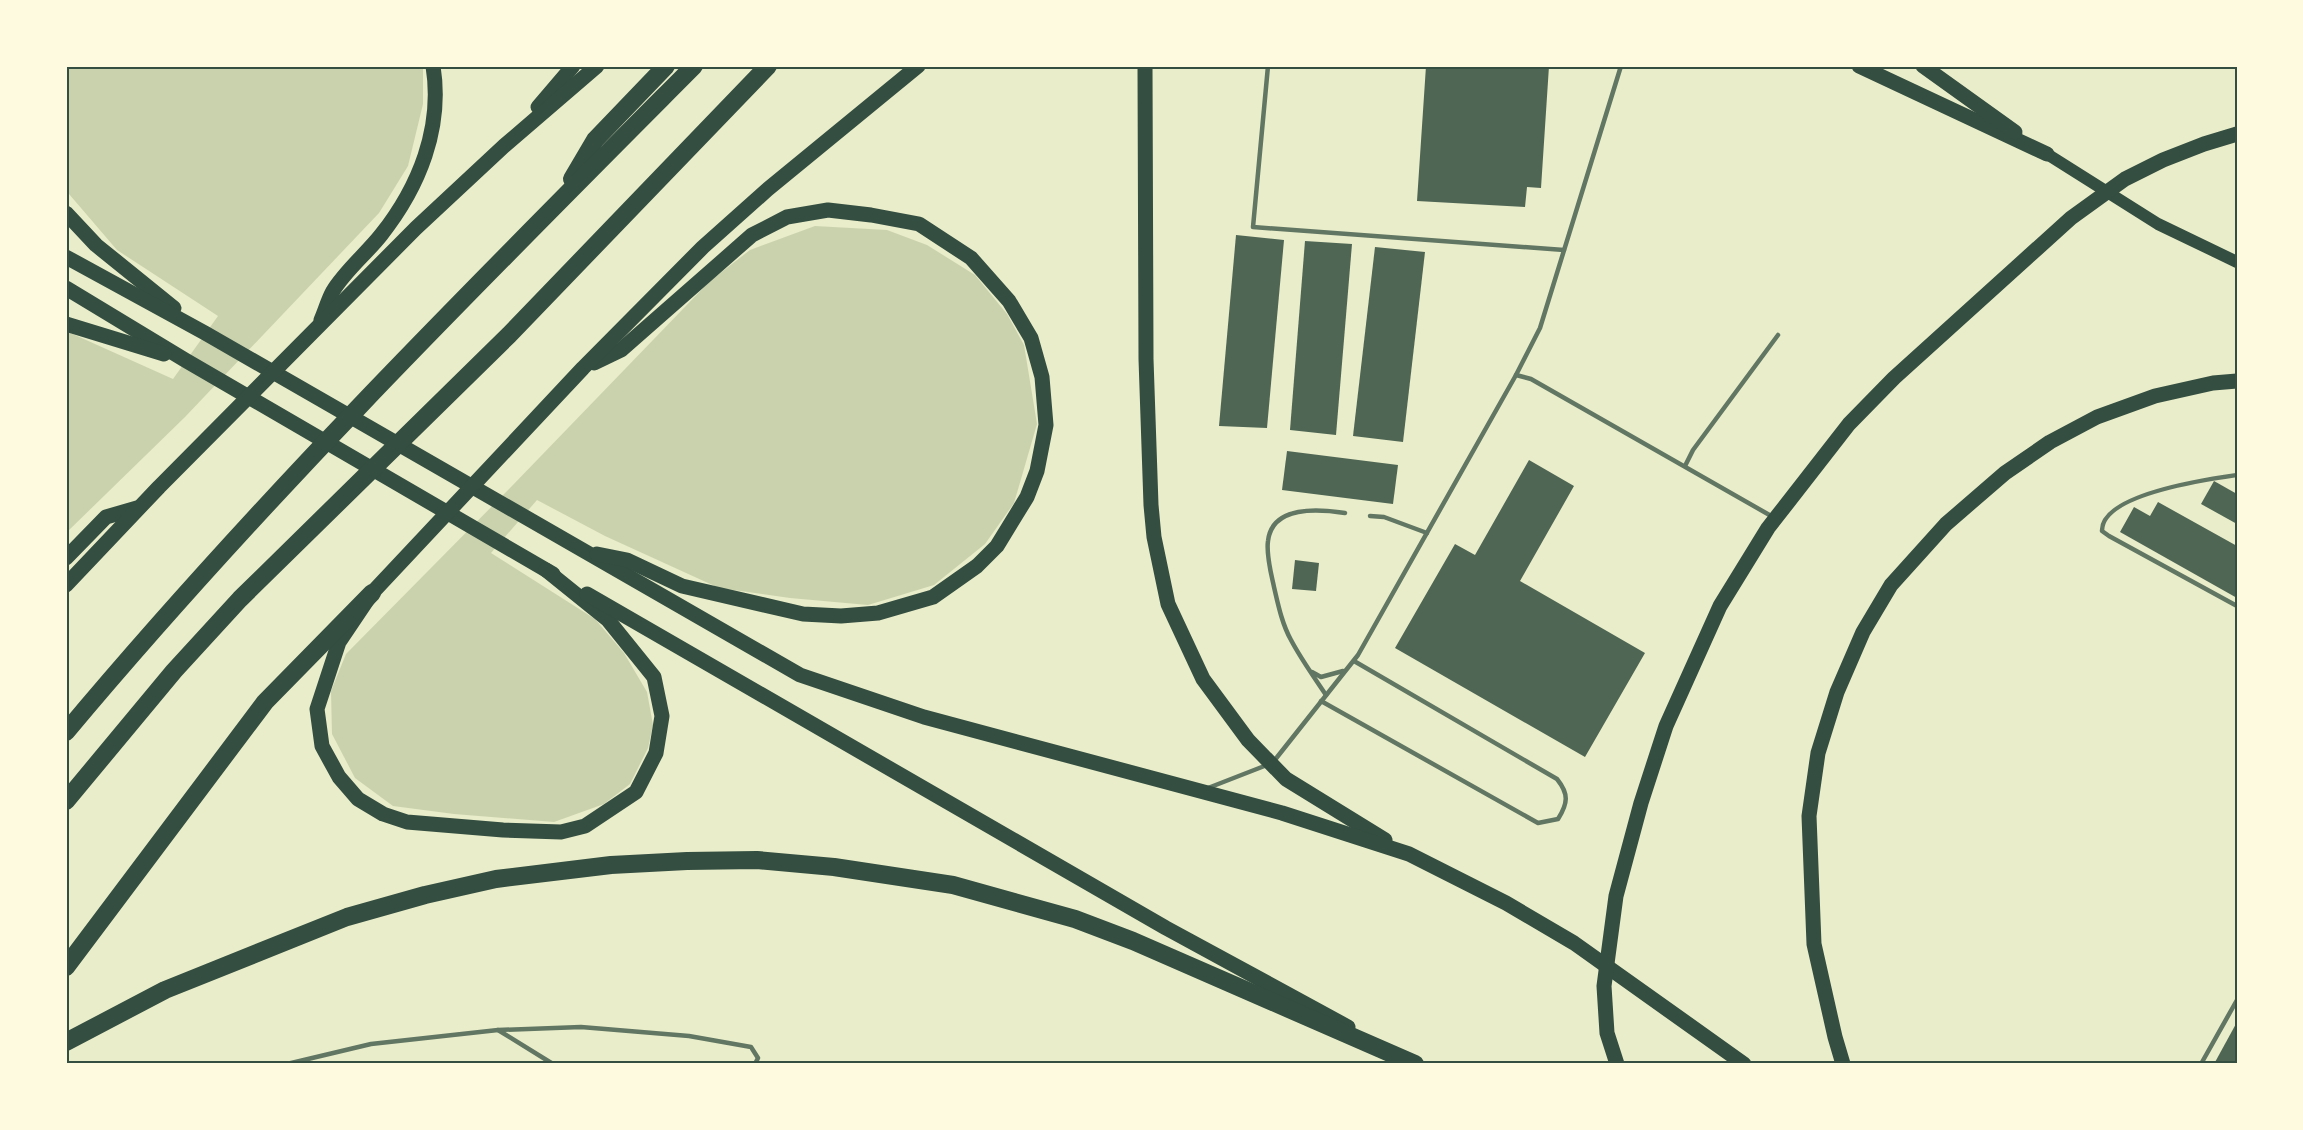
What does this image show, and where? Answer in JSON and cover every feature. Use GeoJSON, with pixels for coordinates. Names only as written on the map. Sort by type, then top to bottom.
{"type":"FeatureCollection","features":[{"type":"Feature","properties":{"kind":"highway"},"geometry":{"type":"LineString","coordinates":[[557,203],[595,140],[666,66]]}},
{"type":"Feature","properties":{"kind":"highway"},"geometry":{"type":"LineString","coordinates":[[66,732],[135,650],[201,577],[403,361],[694,66]]}},
{"type":"Feature","properties":{"kind":"highway"},"geometry":{"type":"LineString","coordinates":[[66,801],[174,671],[240,599],[509,335],[768,66]]}},
{"type":"Feature","properties":{"kind":"highway"},"geometry":{"type":"LineString","coordinates":[[66,967],[265,702],[372,593]]}},
{"type":"Feature","properties":{"kind":"highway"},"geometry":{"type":"LineString","coordinates":[[66,1042],[165,990],[347,917],[425,895],[496,879],[611,865],[757,860],[834,867],[954,885],[1075,919],[1133,941],[1416,1064]]}},
{"type":"Feature","properties":{"kind":"main road"},"geometry":{"type":"LineString","coordinates":[[317,329],[333,290],[382,234],[417,181],[430,144],[435,104],[433,66]]}},
{"type":"Feature","properties":{"kind":"main road"},"geometry":{"type":"LineString","coordinates":[[504,146],[573,66]]}},
{"type":"Feature","properties":{"kind":"main road"},"geometry":{"type":"LineString","coordinates":[[66,585],[416,228],[504,146],[597,66]]}},
{"type":"Feature","properties":{"kind":"main road"},"geometry":{"type":"LineString","coordinates":[[546,570],[608,620],[654,677],[662,716],[656,753],[636,792],[585,826],[561,832],[407,822],[383,814],[358,799],[339,777],[322,746],[317,709],[339,642],[372,593],[583,368],[719,233],[823,143],[918,66]]}},
{"type":"Feature","properties":{"kind":"main road"},"geometry":{"type":"LineString","coordinates":[[906,77],[934,66]]}},
{"type":"Feature","properties":{"kind":"main road"},"geometry":{"type":"LineString","coordinates":[[1145,66],[1146,359],[1150,505],[1168,604],[1203,679],[1248,740],[1286,779],[1408,854],[1506,903],[1574,943],[1744,1064]]}},
{"type":"Feature","properties":{"kind":"main road"},"geometry":{"type":"LineString","coordinates":[[1859,66],[2047,154]]}},
{"type":"Feature","properties":{"kind":"main road"},"geometry":{"type":"LineString","coordinates":[[1923,66],[2047,154],[2158,224],[2237,262]]}},
{"type":"Feature","properties":{"kind":"main road"},"geometry":{"type":"LineString","coordinates":[[1617,1064],[1607,1033],[1604,986],[1616,896],[1641,803],[1666,726],[1720,606],[1776,518],[1849,424],[1894,378],[2070,218],[2125,179],[2204,144],[2237,134]]}},
{"type":"Feature","properties":{"kind":"main road"},"geometry":{"type":"LineString","coordinates":[[583,368],[621,350],[752,235],[787,217],[828,210],[871,215],[919,224],[971,258],[1009,301],[1031,338],[1042,377],[1046,425],[1037,471],[1027,497],[997,546],[976,566],[933,597],[878,614],[842,616],[803,614],[682,586],[627,560],[585,552]]}},
{"type":"Feature","properties":{"kind":"main road"},"geometry":{"type":"LineString","coordinates":[[66,213],[96,245],[205,333]]}},
{"type":"Feature","properties":{"kind":"main road"},"geometry":{"type":"LineString","coordinates":[[66,257],[205,333],[800,675],[924,717],[1282,813],[1408,854]]}},
{"type":"Feature","properties":{"kind":"main road"},"geometry":{"type":"LineString","coordinates":[[66,288],[185,360],[1166,928],[1416,1064]]}},
{"type":"Feature","properties":{"kind":"main road"},"geometry":{"type":"LineString","coordinates":[[66,324],[185,360]]}},
{"type":"Feature","properties":{"kind":"main road"},"geometry":{"type":"LineString","coordinates":[[1843,1064],[1814,944],[1809,816],[1818,753],[1836,692],[1863,632],[1891,585],[1946,524],[2005,473],[2050,442],[2097,417],[2155,396],[2212,383],[2237,381]]}},
{"type":"Feature","properties":{"kind":"main road"},"geometry":{"type":"LineString","coordinates":[[66,558],[106,517],[140,507]]}},
{"type":"Feature","properties":{"kind":"lane"},"geometry":{"type":"LineString","coordinates":[[1268,66],[1253,227],[1564,250]]}},
{"type":"Feature","properties":{"kind":"lane"},"geometry":{"type":"LineString","coordinates":[[1199,792],[1271,764],[1354,661],[1516,375],[1540,328],[1621,66]]}},
{"type":"Feature","properties":{"kind":"lane"},"geometry":{"type":"LineString","coordinates":[[1684,466],[1693,450],[1778,335]]}},
{"type":"Feature","properties":{"kind":"lane"},"geometry":{"type":"LineString","coordinates":[[1516,375],[1531,379],[1776,518]]}},
{"type":"Feature","properties":{"kind":"lane"},"geometry":{"type":"LineString","coordinates":[[2237,475],[2191,481],[2138,497],[2108,514],[2101,524],[2102,531],[2109,536],[2237,606]]}},
{"type":"Feature","properties":{"kind":"lane"},"geometry":{"type":"LineString","coordinates":[[1326,695],[1290,638],[1279,607],[1270,569],[1268,540],[1276,521],[1285,516],[1303,511],[1345,513]]}},
{"type":"Feature","properties":{"kind":"lane"},"geometry":{"type":"LineString","coordinates":[[1370,516],[1384,517],[1427,533]]}},
{"type":"Feature","properties":{"kind":"lane"},"geometry":{"type":"LineString","coordinates":[[1320,701],[1538,823],[1558,819],[1568,798],[1565,789],[1557,779],[1354,661]]}},
{"type":"Feature","properties":{"kind":"lane"},"geometry":{"type":"LineString","coordinates":[[1311,672],[1321,677],[1346,670]]}},
{"type":"Feature","properties":{"kind":"lane"},"geometry":{"type":"LineString","coordinates":[[2201,1064],[2237,1000]]}},
{"type":"Feature","properties":{"kind":"lane"},"geometry":{"type":"LineString","coordinates":[[287,1064],[371,1044],[498,1030],[580,1027],[689,1036],[751,1047],[758,1058],[755,1064]]}},
{"type":"Feature","properties":{"kind":"lane"},"geometry":{"type":"LineString","coordinates":[[498,1030],[553,1064]]}},
{"type":"Feature","properties":{"kind":"green space"},"geometry":{"type":"Polygon","coordinates":[[[66,66],[423,66],[423,104],[408,166],[379,213],[185,417],[66,533],[66,331],[173,379],[218,316],[117,250],[69,194],[66,187],[66,66]]]}},
{"type":"Feature","properties":{"kind":"green space"},"geometry":{"type":"Polygon","coordinates":[[[815,226],[887,230],[927,245],[975,275],[1007,314],[1024,345],[1037,424],[1014,503],[985,544],[934,585],[868,605],[790,598],[719,588],[605,536],[537,500],[491,553],[595,619],[624,653],[647,692],[653,725],[648,748],[630,784],[604,804],[554,822],[454,814],[393,806],[355,778],[332,734],[331,691],[346,654],[710,281],[750,250],[815,226]]]}},
{"type":"Feature","properties":{"kind":"building"},"geometry":{"type":"Polygon","coordinates":[[[1426,66],[1549,66],[1541,188],[1527,187],[1525,207],[1417,201],[1426,66]]]}},
{"type":"Feature","properties":{"kind":"building"},"geometry":{"type":"Polygon","coordinates":[[[1236,235],[1284,240],[1267,428],[1219,426],[1236,235]]]}},
{"type":"Feature","properties":{"kind":"building"},"geometry":{"type":"Polygon","coordinates":[[[1305,241],[1352,244],[1336,435],[1290,430],[1305,241]]]}},
{"type":"Feature","properties":{"kind":"building"},"geometry":{"type":"Polygon","coordinates":[[[1375,247],[1425,252],[1403,442],[1353,436],[1375,247]]]}},
{"type":"Feature","properties":{"kind":"building"},"geometry":{"type":"Polygon","coordinates":[[[1287,451],[1398,465],[1393,504],[1282,490],[1287,451]]]}},
{"type":"Feature","properties":{"kind":"building"},"geometry":{"type":"Polygon","coordinates":[[[1529,460],[1574,486],[1520,581],[1645,653],[1585,757],[1395,648],[1455,544],[1475,555],[1529,460]]]}},
{"type":"Feature","properties":{"kind":"building"},"geometry":{"type":"Polygon","coordinates":[[[2214,481],[2237,494],[2237,524],[2201,504],[2214,481]]]}},
{"type":"Feature","properties":{"kind":"building"},"geometry":{"type":"Polygon","coordinates":[[[2158,502],[2237,546],[2237,598],[2120,532],[2134,507],[2150,516],[2158,502]]]}},
{"type":"Feature","properties":{"kind":"building"},"geometry":{"type":"Polygon","coordinates":[[[1295,560],[1319,563],[1316,591],[1292,589],[1295,560]]]}},
{"type":"Feature","properties":{"kind":"building"},"geometry":{"type":"Polygon","coordinates":[[[2237,1022],[2237,1064],[2214,1064],[2237,1022]]]}}]}
